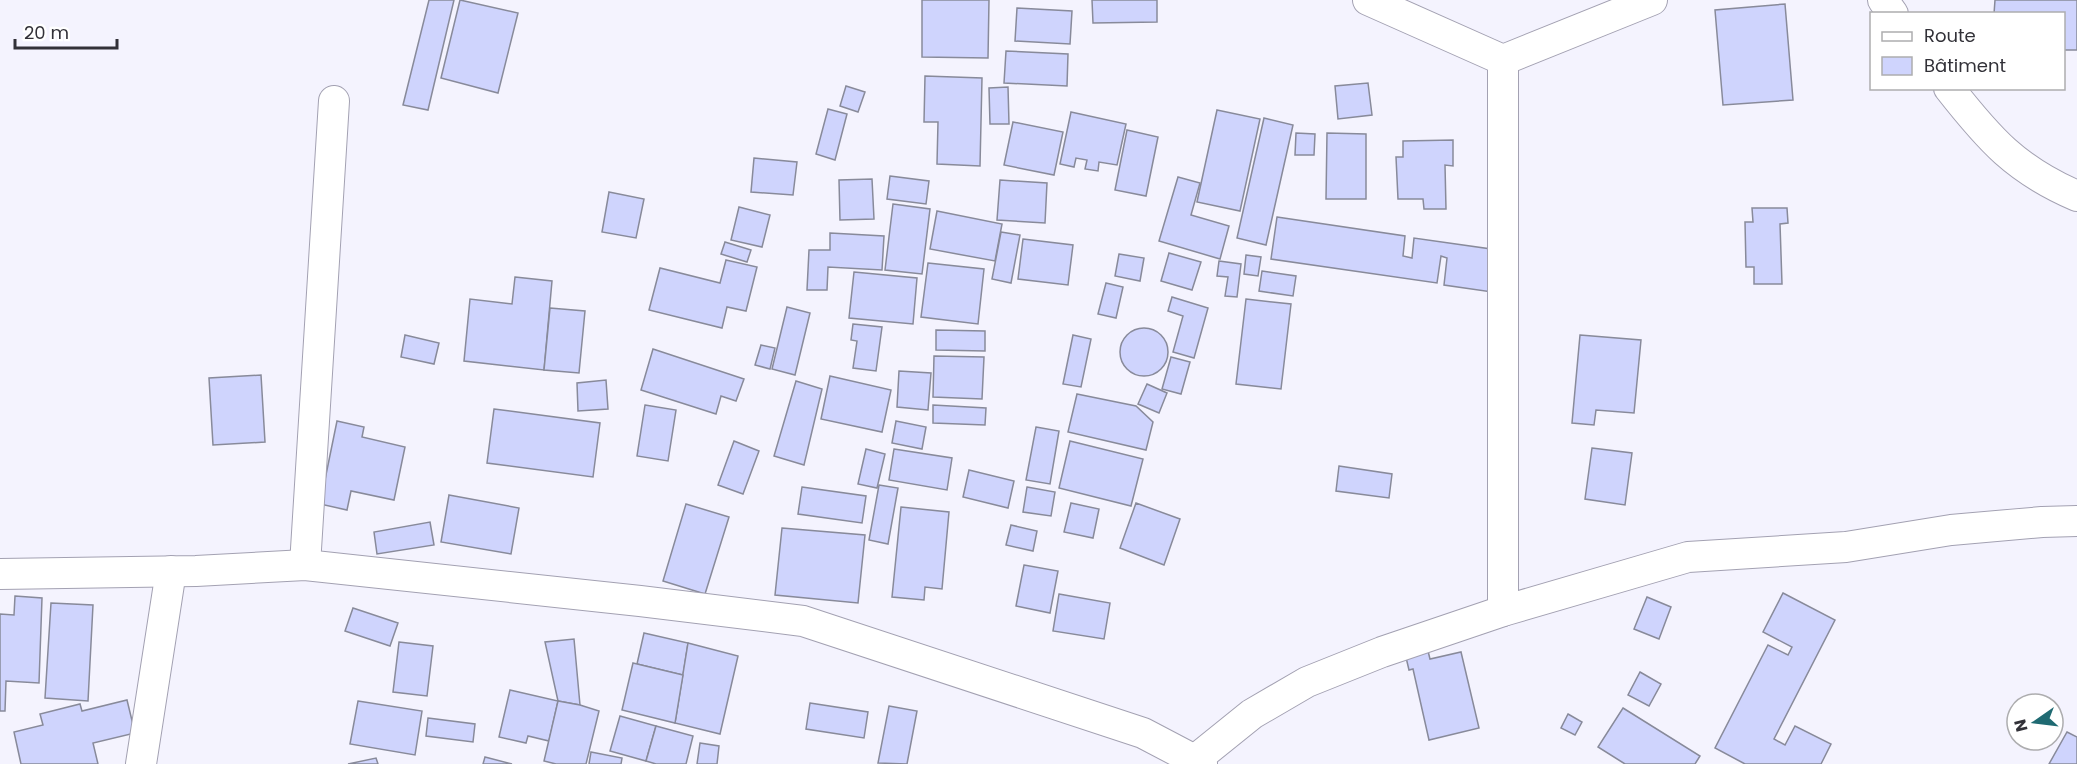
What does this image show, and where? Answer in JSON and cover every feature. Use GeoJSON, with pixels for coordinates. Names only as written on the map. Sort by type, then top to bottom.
{"type":"FeatureCollection","features":[{"type":"Feature","properties":{"kind":"street"},"geometry":{"type":"LineString","coordinates":[[1368,0],[1503,60],[1652,0]]}},
{"type":"Feature","properties":{"kind":"street"},"geometry":{"type":"LineString","coordinates":[[1503,60],[1503,611]]}},
{"type":"Feature","properties":{"kind":"street"},"geometry":{"type":"LineString","coordinates":[[1951,90],[1980,127],[2014,161],[2050,185],[2077,196]]}},
{"type":"Feature","properties":{"kind":"street"},"geometry":{"type":"LineString","coordinates":[[305,565],[334,101]]}},
{"type":"Feature","properties":{"kind":"street"},"geometry":{"type":"LineString","coordinates":[[0,574],[171,571],[305,565],[803,621],[1143,733],[1195,762],[1252,714],[1307,682],[1382,652],[1503,611],[1688,557],[1846,548],[1951,530],[2077,521]]}},
{"type":"Feature","properties":{"kind":"street"},"geometry":{"type":"LineString","coordinates":[[141,764],[171,571]]}},
{"type":"Feature","properties":{"kind":"building"},"geometry":{"type":"Polygon","coordinates":[[[429,0],[454,0],[428,110],[403,105],[429,0]]]}},
{"type":"Feature","properties":{"kind":"building"},"geometry":{"type":"Polygon","coordinates":[[[460,0],[518,13],[498,93],[441,78],[460,0]]]}},
{"type":"Feature","properties":{"kind":"building"},"geometry":{"type":"Polygon","coordinates":[[[922,0],[989,0],[988,58],[922,57],[922,0]]]}},
{"type":"Feature","properties":{"kind":"building"},"geometry":{"type":"Polygon","coordinates":[[[1092,0],[1157,0],[1157,22],[1093,23],[1092,0]]]}},
{"type":"Feature","properties":{"kind":"building"},"geometry":{"type":"Polygon","coordinates":[[[1995,0],[2077,0],[2077,50],[2065,50],[2065,12],[1994,12],[1995,0]]]}},
{"type":"Feature","properties":{"kind":"building"},"geometry":{"type":"Polygon","coordinates":[[[1785,4],[1793,100],[1723,105],[1715,10],[1785,4]]]}},
{"type":"Feature","properties":{"kind":"building"},"geometry":{"type":"Polygon","coordinates":[[[1017,8],[1072,11],[1070,44],[1015,41],[1017,8]]]}},
{"type":"Feature","properties":{"kind":"building"},"geometry":{"type":"Polygon","coordinates":[[[1006,51],[1068,54],[1067,86],[1004,83],[1006,51]]]}},
{"type":"Feature","properties":{"kind":"building"},"geometry":{"type":"Polygon","coordinates":[[[925,76],[982,78],[980,166],[937,164],[938,122],[924,122],[925,76]]]}},
{"type":"Feature","properties":{"kind":"building"},"geometry":{"type":"Polygon","coordinates":[[[1368,83],[1372,115],[1338,119],[1335,86],[1368,83]]]}},
{"type":"Feature","properties":{"kind":"building"},"geometry":{"type":"Polygon","coordinates":[[[846,86],[865,92],[858,112],[840,106],[846,86]]]}},
{"type":"Feature","properties":{"kind":"building"},"geometry":{"type":"Polygon","coordinates":[[[1008,87],[1009,124],[990,124],[989,88],[1008,87]]]}},
{"type":"Feature","properties":{"kind":"building"},"geometry":{"type":"Polygon","coordinates":[[[828,109],[847,114],[835,160],[816,154],[828,109]]]}},
{"type":"Feature","properties":{"kind":"building"},"geometry":{"type":"Polygon","coordinates":[[[1217,110],[1260,119],[1240,211],[1197,202],[1217,110]]]}},
{"type":"Feature","properties":{"kind":"building"},"geometry":{"type":"Polygon","coordinates":[[[1071,112],[1126,124],[1117,165],[1099,162],[1098,171],[1085,169],[1087,160],[1076,158],[1074,167],[1060,164],[1071,112]]]}},
{"type":"Feature","properties":{"kind":"building"},"geometry":{"type":"Polygon","coordinates":[[[1264,118],[1293,125],[1266,245],[1237,238],[1264,118]]]}},
{"type":"Feature","properties":{"kind":"building"},"geometry":{"type":"Polygon","coordinates":[[[1013,122],[1063,132],[1054,175],[1004,165],[1013,122]]]}},
{"type":"Feature","properties":{"kind":"building"},"geometry":{"type":"Polygon","coordinates":[[[1127,130],[1158,137],[1146,196],[1115,190],[1127,130]]]}},
{"type":"Feature","properties":{"kind":"building"},"geometry":{"type":"Polygon","coordinates":[[[1296,133],[1315,134],[1314,155],[1295,155],[1296,133]]]}},
{"type":"Feature","properties":{"kind":"building"},"geometry":{"type":"Polygon","coordinates":[[[1327,133],[1366,134],[1366,199],[1326,199],[1327,133]]]}},
{"type":"Feature","properties":{"kind":"building"},"geometry":{"type":"Polygon","coordinates":[[[1453,140],[1453,166],[1445,165],[1446,209],[1424,209],[1423,199],[1398,199],[1396,157],[1403,157],[1403,141],[1453,140]]]}},
{"type":"Feature","properties":{"kind":"building"},"geometry":{"type":"Polygon","coordinates":[[[754,158],[797,162],[793,195],[751,192],[754,158]]]}},
{"type":"Feature","properties":{"kind":"building"},"geometry":{"type":"Polygon","coordinates":[[[890,176],[929,181],[926,204],[887,199],[890,176]]]}},
{"type":"Feature","properties":{"kind":"building"},"geometry":{"type":"Polygon","coordinates":[[[1178,177],[1200,183],[1191,215],[1229,226],[1220,259],[1159,241],[1178,177]]]}},
{"type":"Feature","properties":{"kind":"building"},"geometry":{"type":"Polygon","coordinates":[[[872,179],[874,219],[840,220],[839,180],[872,179]]]}},
{"type":"Feature","properties":{"kind":"building"},"geometry":{"type":"Polygon","coordinates":[[[1000,180],[1047,183],[1045,223],[997,220],[1000,180]]]}},
{"type":"Feature","properties":{"kind":"building"},"geometry":{"type":"Polygon","coordinates":[[[609,192],[644,199],[636,238],[602,232],[609,192]]]}},
{"type":"Feature","properties":{"kind":"building"},"geometry":{"type":"Polygon","coordinates":[[[893,204],[930,209],[922,274],[885,270],[893,204]]]}},
{"type":"Feature","properties":{"kind":"building"},"geometry":{"type":"Polygon","coordinates":[[[739,207],[770,215],[762,247],[731,240],[739,207]]]}},
{"type":"Feature","properties":{"kind":"building"},"geometry":{"type":"Polygon","coordinates":[[[1752,208],[1787,208],[1788,223],[1780,224],[1782,284],[1754,284],[1754,267],[1746,267],[1745,222],[1753,222],[1752,208]]]}},
{"type":"Feature","properties":{"kind":"building"},"geometry":{"type":"Polygon","coordinates":[[[937,211],[1002,224],[995,261],[930,249],[937,211]]]}},
{"type":"Feature","properties":{"kind":"building"},"geometry":{"type":"Polygon","coordinates":[[[1277,217],[1405,236],[1403,256],[1412,258],[1414,238],[1498,250],[1492,292],[1444,285],[1447,258],[1441,256],[1437,283],[1271,259],[1277,217]]]}},
{"type":"Feature","properties":{"kind":"building"},"geometry":{"type":"Polygon","coordinates":[[[1001,232],[1020,235],[1011,283],[992,279],[1001,232]]]}},
{"type":"Feature","properties":{"kind":"building"},"geometry":{"type":"Polygon","coordinates":[[[830,233],[884,236],[882,270],[828,267],[827,290],[807,290],[809,250],[830,250],[830,233]]]}},
{"type":"Feature","properties":{"kind":"building"},"geometry":{"type":"Polygon","coordinates":[[[1023,239],[1073,245],[1068,285],[1018,279],[1023,239]]]}},
{"type":"Feature","properties":{"kind":"building"},"geometry":{"type":"Polygon","coordinates":[[[725,242],[751,250],[747,262],[721,254],[725,242]]]}},
{"type":"Feature","properties":{"kind":"building"},"geometry":{"type":"Polygon","coordinates":[[[1169,253],[1201,262],[1192,290],[1161,281],[1169,253]]]}},
{"type":"Feature","properties":{"kind":"building"},"geometry":{"type":"Polygon","coordinates":[[[1119,254],[1144,258],[1140,281],[1115,276],[1119,254]]]}},
{"type":"Feature","properties":{"kind":"building"},"geometry":{"type":"Polygon","coordinates":[[[1246,255],[1261,257],[1258,276],[1244,274],[1246,255]]]}},
{"type":"Feature","properties":{"kind":"building"},"geometry":{"type":"Polygon","coordinates":[[[726,260],[757,267],[746,311],[727,307],[722,328],[649,310],[660,268],[720,283],[726,260]]]}},
{"type":"Feature","properties":{"kind":"building"},"geometry":{"type":"Polygon","coordinates":[[[1219,261],[1241,264],[1237,297],[1225,296],[1228,277],[1217,276],[1219,261]]]}},
{"type":"Feature","properties":{"kind":"building"},"geometry":{"type":"Polygon","coordinates":[[[928,263],[984,269],[978,324],[921,317],[928,263]]]}},
{"type":"Feature","properties":{"kind":"building"},"geometry":{"type":"Polygon","coordinates":[[[1262,271],[1296,276],[1293,296],[1259,291],[1262,271]]]}},
{"type":"Feature","properties":{"kind":"building"},"geometry":{"type":"Polygon","coordinates":[[[854,272],[917,278],[913,324],[849,318],[854,272]]]}},
{"type":"Feature","properties":{"kind":"building"},"geometry":{"type":"Polygon","coordinates":[[[515,277],[552,281],[544,370],[464,361],[470,299],[512,304],[515,277]]]}},
{"type":"Feature","properties":{"kind":"building"},"geometry":{"type":"Polygon","coordinates":[[[1106,283],[1123,287],[1116,318],[1098,314],[1106,283]]]}},
{"type":"Feature","properties":{"kind":"building"},"geometry":{"type":"Polygon","coordinates":[[[1172,297],[1208,308],[1194,358],[1173,352],[1183,316],[1168,311],[1172,297]]]}},
{"type":"Feature","properties":{"kind":"building"},"geometry":{"type":"Polygon","coordinates":[[[1246,299],[1291,304],[1281,389],[1236,384],[1246,299]]]}},
{"type":"Feature","properties":{"kind":"building"},"geometry":{"type":"Polygon","coordinates":[[[787,307],[810,313],[795,375],[772,369],[787,307]]]}},
{"type":"Feature","properties":{"kind":"building"},"geometry":{"type":"Polygon","coordinates":[[[550,308],[585,311],[579,373],[544,370],[550,308]]]}},
{"type":"Feature","properties":{"kind":"building"},"geometry":{"type":"Polygon","coordinates":[[[853,324],[882,327],[876,371],[853,368],[857,341],[851,340],[853,324]]]}},
{"type":"Feature","properties":{"kind":"building"},"geometry":{"type":"Polygon","coordinates":[[[1139,328],[1149,328],[1164,338],[1168,352],[1167,361],[1158,372],[1149,376],[1139,376],[1124,366],[1120,357],[1120,347],[1130,332],[1139,328]]]}},
{"type":"Feature","properties":{"kind":"building"},"geometry":{"type":"Polygon","coordinates":[[[936,330],[985,331],[985,351],[936,350],[936,330]]]}},
{"type":"Feature","properties":{"kind":"building"},"geometry":{"type":"Polygon","coordinates":[[[405,335],[439,343],[434,364],[401,357],[405,335]]]}},
{"type":"Feature","properties":{"kind":"building"},"geometry":{"type":"Polygon","coordinates":[[[1073,335],[1091,339],[1081,387],[1063,384],[1073,335]]]}},
{"type":"Feature","properties":{"kind":"building"},"geometry":{"type":"Polygon","coordinates":[[[1580,335],[1641,340],[1634,413],[1596,410],[1594,425],[1572,423],[1580,335]]]}},
{"type":"Feature","properties":{"kind":"building"},"geometry":{"type":"Polygon","coordinates":[[[761,345],[775,348],[770,369],[755,365],[761,345]]]}},
{"type":"Feature","properties":{"kind":"building"},"geometry":{"type":"Polygon","coordinates":[[[653,349],[744,379],[736,401],[721,396],[716,414],[641,390],[653,349]]]}},
{"type":"Feature","properties":{"kind":"building"},"geometry":{"type":"Polygon","coordinates":[[[934,356],[984,357],[982,399],[933,397],[934,356]]]}},
{"type":"Feature","properties":{"kind":"building"},"geometry":{"type":"Polygon","coordinates":[[[1171,357],[1190,362],[1181,394],[1162,389],[1171,357]]]}},
{"type":"Feature","properties":{"kind":"building"},"geometry":{"type":"Polygon","coordinates":[[[899,371],[931,373],[928,410],[897,407],[899,371]]]}},
{"type":"Feature","properties":{"kind":"building"},"geometry":{"type":"Polygon","coordinates":[[[261,375],[265,442],[213,445],[209,378],[261,375]]]}},
{"type":"Feature","properties":{"kind":"building"},"geometry":{"type":"Polygon","coordinates":[[[830,376],[891,390],[882,432],[821,419],[830,376]]]}},
{"type":"Feature","properties":{"kind":"building"},"geometry":{"type":"Polygon","coordinates":[[[606,380],[608,409],[578,411],[577,383],[606,380]]]}},
{"type":"Feature","properties":{"kind":"building"},"geometry":{"type":"Polygon","coordinates":[[[796,381],[822,389],[804,465],[774,456],[796,381]]]}},
{"type":"Feature","properties":{"kind":"building"},"geometry":{"type":"Polygon","coordinates":[[[1147,384],[1167,393],[1159,413],[1138,404],[1147,384]]]}},
{"type":"Feature","properties":{"kind":"building"},"geometry":{"type":"Polygon","coordinates":[[[1077,394],[1136,406],[1153,422],[1146,450],[1068,432],[1077,394]]]}},
{"type":"Feature","properties":{"kind":"building"},"geometry":{"type":"Polygon","coordinates":[[[645,405],[676,410],[668,461],[637,456],[645,405]]]}},
{"type":"Feature","properties":{"kind":"building"},"geometry":{"type":"Polygon","coordinates":[[[933,405],[986,408],[985,425],[933,423],[933,405]]]}},
{"type":"Feature","properties":{"kind":"building"},"geometry":{"type":"Polygon","coordinates":[[[494,409],[600,423],[593,477],[487,463],[494,409]]]}},
{"type":"Feature","properties":{"kind":"building"},"geometry":{"type":"Polygon","coordinates":[[[337,421],[364,427],[362,437],[405,447],[394,500],[351,491],[347,510],[320,504],[337,421]]]}},
{"type":"Feature","properties":{"kind":"building"},"geometry":{"type":"Polygon","coordinates":[[[896,421],[926,427],[922,449],[892,443],[896,421]]]}},
{"type":"Feature","properties":{"kind":"building"},"geometry":{"type":"Polygon","coordinates":[[[1036,427],[1059,431],[1050,484],[1026,480],[1036,427]]]}},
{"type":"Feature","properties":{"kind":"building"},"geometry":{"type":"Polygon","coordinates":[[[734,441],[759,451],[743,494],[718,485],[734,441]]]}},
{"type":"Feature","properties":{"kind":"building"},"geometry":{"type":"Polygon","coordinates":[[[1070,441],[1143,459],[1131,506],[1059,488],[1070,441]]]}},
{"type":"Feature","properties":{"kind":"building"},"geometry":{"type":"Polygon","coordinates":[[[1592,448],[1632,453],[1625,505],[1585,499],[1592,448]]]}},
{"type":"Feature","properties":{"kind":"building"},"geometry":{"type":"Polygon","coordinates":[[[866,449],[885,454],[877,488],[858,484],[866,449]]]}},
{"type":"Feature","properties":{"kind":"building"},"geometry":{"type":"Polygon","coordinates":[[[894,449],[952,458],[947,490],[889,480],[894,449]]]}},
{"type":"Feature","properties":{"kind":"building"},"geometry":{"type":"Polygon","coordinates":[[[1339,466],[1392,474],[1389,498],[1336,491],[1339,466]]]}},
{"type":"Feature","properties":{"kind":"building"},"geometry":{"type":"Polygon","coordinates":[[[969,470],[1014,481],[1008,508],[963,497],[969,470]]]}},
{"type":"Feature","properties":{"kind":"building"},"geometry":{"type":"Polygon","coordinates":[[[879,485],[898,488],[888,544],[869,540],[879,485]]]}},
{"type":"Feature","properties":{"kind":"building"},"geometry":{"type":"Polygon","coordinates":[[[802,487],[866,496],[862,523],[798,514],[802,487]]]}},
{"type":"Feature","properties":{"kind":"building"},"geometry":{"type":"Polygon","coordinates":[[[1027,487],[1055,492],[1051,516],[1023,512],[1027,487]]]}},
{"type":"Feature","properties":{"kind":"building"},"geometry":{"type":"Polygon","coordinates":[[[449,495],[519,508],[511,554],[441,542],[449,495]]]}},
{"type":"Feature","properties":{"kind":"building"},"geometry":{"type":"Polygon","coordinates":[[[1071,503],[1099,509],[1093,538],[1064,532],[1071,503]]]}},
{"type":"Feature","properties":{"kind":"building"},"geometry":{"type":"Polygon","coordinates":[[[1136,503],[1180,519],[1164,565],[1120,548],[1136,503]]]}},
{"type":"Feature","properties":{"kind":"building"},"geometry":{"type":"Polygon","coordinates":[[[686,504],[729,517],[705,594],[663,581],[686,504]]]}},
{"type":"Feature","properties":{"kind":"building"},"geometry":{"type":"Polygon","coordinates":[[[901,507],[949,512],[942,589],[925,587],[924,600],[892,597],[901,507]]]}},
{"type":"Feature","properties":{"kind":"building"},"geometry":{"type":"Polygon","coordinates":[[[430,522],[434,545],[377,554],[374,532],[430,522]]]}},
{"type":"Feature","properties":{"kind":"building"},"geometry":{"type":"Polygon","coordinates":[[[1011,525],[1037,531],[1033,551],[1006,545],[1011,525]]]}},
{"type":"Feature","properties":{"kind":"building"},"geometry":{"type":"Polygon","coordinates":[[[782,528],[865,535],[858,603],[775,595],[782,528]]]}},
{"type":"Feature","properties":{"kind":"building"},"geometry":{"type":"Polygon","coordinates":[[[1024,565],[1058,571],[1050,613],[1016,606],[1024,565]]]}},
{"type":"Feature","properties":{"kind":"building"},"geometry":{"type":"Polygon","coordinates":[[[1783,593],[1835,620],[1774,739],[1785,745],[1795,726],[1831,744],[1821,764],[1745,764],[1715,748],[1768,645],[1788,655],[1792,647],[1763,632],[1783,593]]]}},
{"type":"Feature","properties":{"kind":"building"},"geometry":{"type":"Polygon","coordinates":[[[1059,594],[1110,603],[1104,639],[1053,631],[1059,594]]]}},
{"type":"Feature","properties":{"kind":"building"},"geometry":{"type":"Polygon","coordinates":[[[15,596],[42,598],[39,683],[6,681],[5,711],[0,711],[0,614],[14,615],[15,596]]]}},
{"type":"Feature","properties":{"kind":"building"},"geometry":{"type":"Polygon","coordinates":[[[1647,597],[1671,607],[1659,639],[1634,629],[1647,597]]]}},
{"type":"Feature","properties":{"kind":"building"},"geometry":{"type":"Polygon","coordinates":[[[51,603],[93,605],[88,701],[45,698],[51,603]]]}},
{"type":"Feature","properties":{"kind":"building"},"geometry":{"type":"Polygon","coordinates":[[[353,608],[398,623],[390,646],[345,631],[353,608]]]}},
{"type":"Feature","properties":{"kind":"building"},"geometry":{"type":"Polygon","coordinates":[[[644,633],[688,643],[683,675],[637,664],[644,633]]]}},
{"type":"Feature","properties":{"kind":"building"},"geometry":{"type":"Polygon","coordinates":[[[574,639],[580,705],[558,701],[545,642],[574,639]]]}},
{"type":"Feature","properties":{"kind":"building"},"geometry":{"type":"Polygon","coordinates":[[[399,642],[433,646],[427,696],[393,692],[399,642]]]}},
{"type":"Feature","properties":{"kind":"building"},"geometry":{"type":"Polygon","coordinates":[[[688,643],[738,656],[720,734],[675,723],[688,643]]]}},
{"type":"Feature","properties":{"kind":"building"},"geometry":{"type":"Polygon","coordinates":[[[1426,643],[1430,659],[1461,652],[1479,728],[1429,740],[1413,669],[1409,670],[1404,649],[1426,643]]]}},
{"type":"Feature","properties":{"kind":"building"},"geometry":{"type":"Polygon","coordinates":[[[633,663],[683,675],[675,723],[622,710],[633,663]]]}},
{"type":"Feature","properties":{"kind":"building"},"geometry":{"type":"Polygon","coordinates":[[[1640,672],[1661,684],[1649,706],[1628,695],[1640,672]]]}},
{"type":"Feature","properties":{"kind":"building"},"geometry":{"type":"Polygon","coordinates":[[[510,690],[558,701],[549,741],[528,736],[526,743],[499,737],[510,690]]]}},
{"type":"Feature","properties":{"kind":"building"},"geometry":{"type":"Polygon","coordinates":[[[127,700],[135,733],[93,743],[98,764],[21,764],[14,732],[43,725],[40,714],[80,704],[82,711],[127,700]]]}},
{"type":"Feature","properties":{"kind":"building"},"geometry":{"type":"Polygon","coordinates":[[[358,701],[422,711],[415,755],[350,744],[358,701]]]}},
{"type":"Feature","properties":{"kind":"building"},"geometry":{"type":"Polygon","coordinates":[[[558,701],[599,711],[586,764],[556,764],[544,761],[558,701]]]}},
{"type":"Feature","properties":{"kind":"building"},"geometry":{"type":"Polygon","coordinates":[[[810,703],[868,712],[864,738],[806,729],[810,703]]]}},
{"type":"Feature","properties":{"kind":"building"},"geometry":{"type":"Polygon","coordinates":[[[889,706],[917,711],[907,764],[878,763],[889,706]]]}},
{"type":"Feature","properties":{"kind":"building"},"geometry":{"type":"Polygon","coordinates":[[[1623,708],[1700,756],[1695,764],[1625,764],[1598,747],[1623,708]]]}},
{"type":"Feature","properties":{"kind":"building"},"geometry":{"type":"Polygon","coordinates":[[[1568,714],[1582,722],[1575,735],[1561,728],[1568,714]]]}},
{"type":"Feature","properties":{"kind":"building"},"geometry":{"type":"Polygon","coordinates":[[[620,716],[656,726],[646,761],[610,751],[620,716]]]}},
{"type":"Feature","properties":{"kind":"building"},"geometry":{"type":"Polygon","coordinates":[[[428,718],[475,724],[473,742],[426,736],[428,718]]]}},
{"type":"Feature","properties":{"kind":"building"},"geometry":{"type":"Polygon","coordinates":[[[656,726],[693,736],[686,764],[656,764],[646,761],[656,726]]]}},
{"type":"Feature","properties":{"kind":"building"},"geometry":{"type":"Polygon","coordinates":[[[2067,732],[2077,737],[2077,764],[2049,764],[2056,752],[2065,752],[2067,732]]]}},
{"type":"Feature","properties":{"kind":"building"},"geometry":{"type":"Polygon","coordinates":[[[700,743],[719,746],[717,764],[697,764],[700,743]]]}},
{"type":"Feature","properties":{"kind":"building"},"geometry":{"type":"Polygon","coordinates":[[[591,752],[622,758],[621,764],[589,764],[591,752]]]}},
{"type":"Feature","properties":{"kind":"building"},"geometry":{"type":"Polygon","coordinates":[[[485,757],[512,764],[483,764],[485,757]]]}},
{"type":"Feature","properties":{"kind":"building"},"geometry":{"type":"Polygon","coordinates":[[[376,758],[378,764],[348,764],[376,758]]]}}]}
